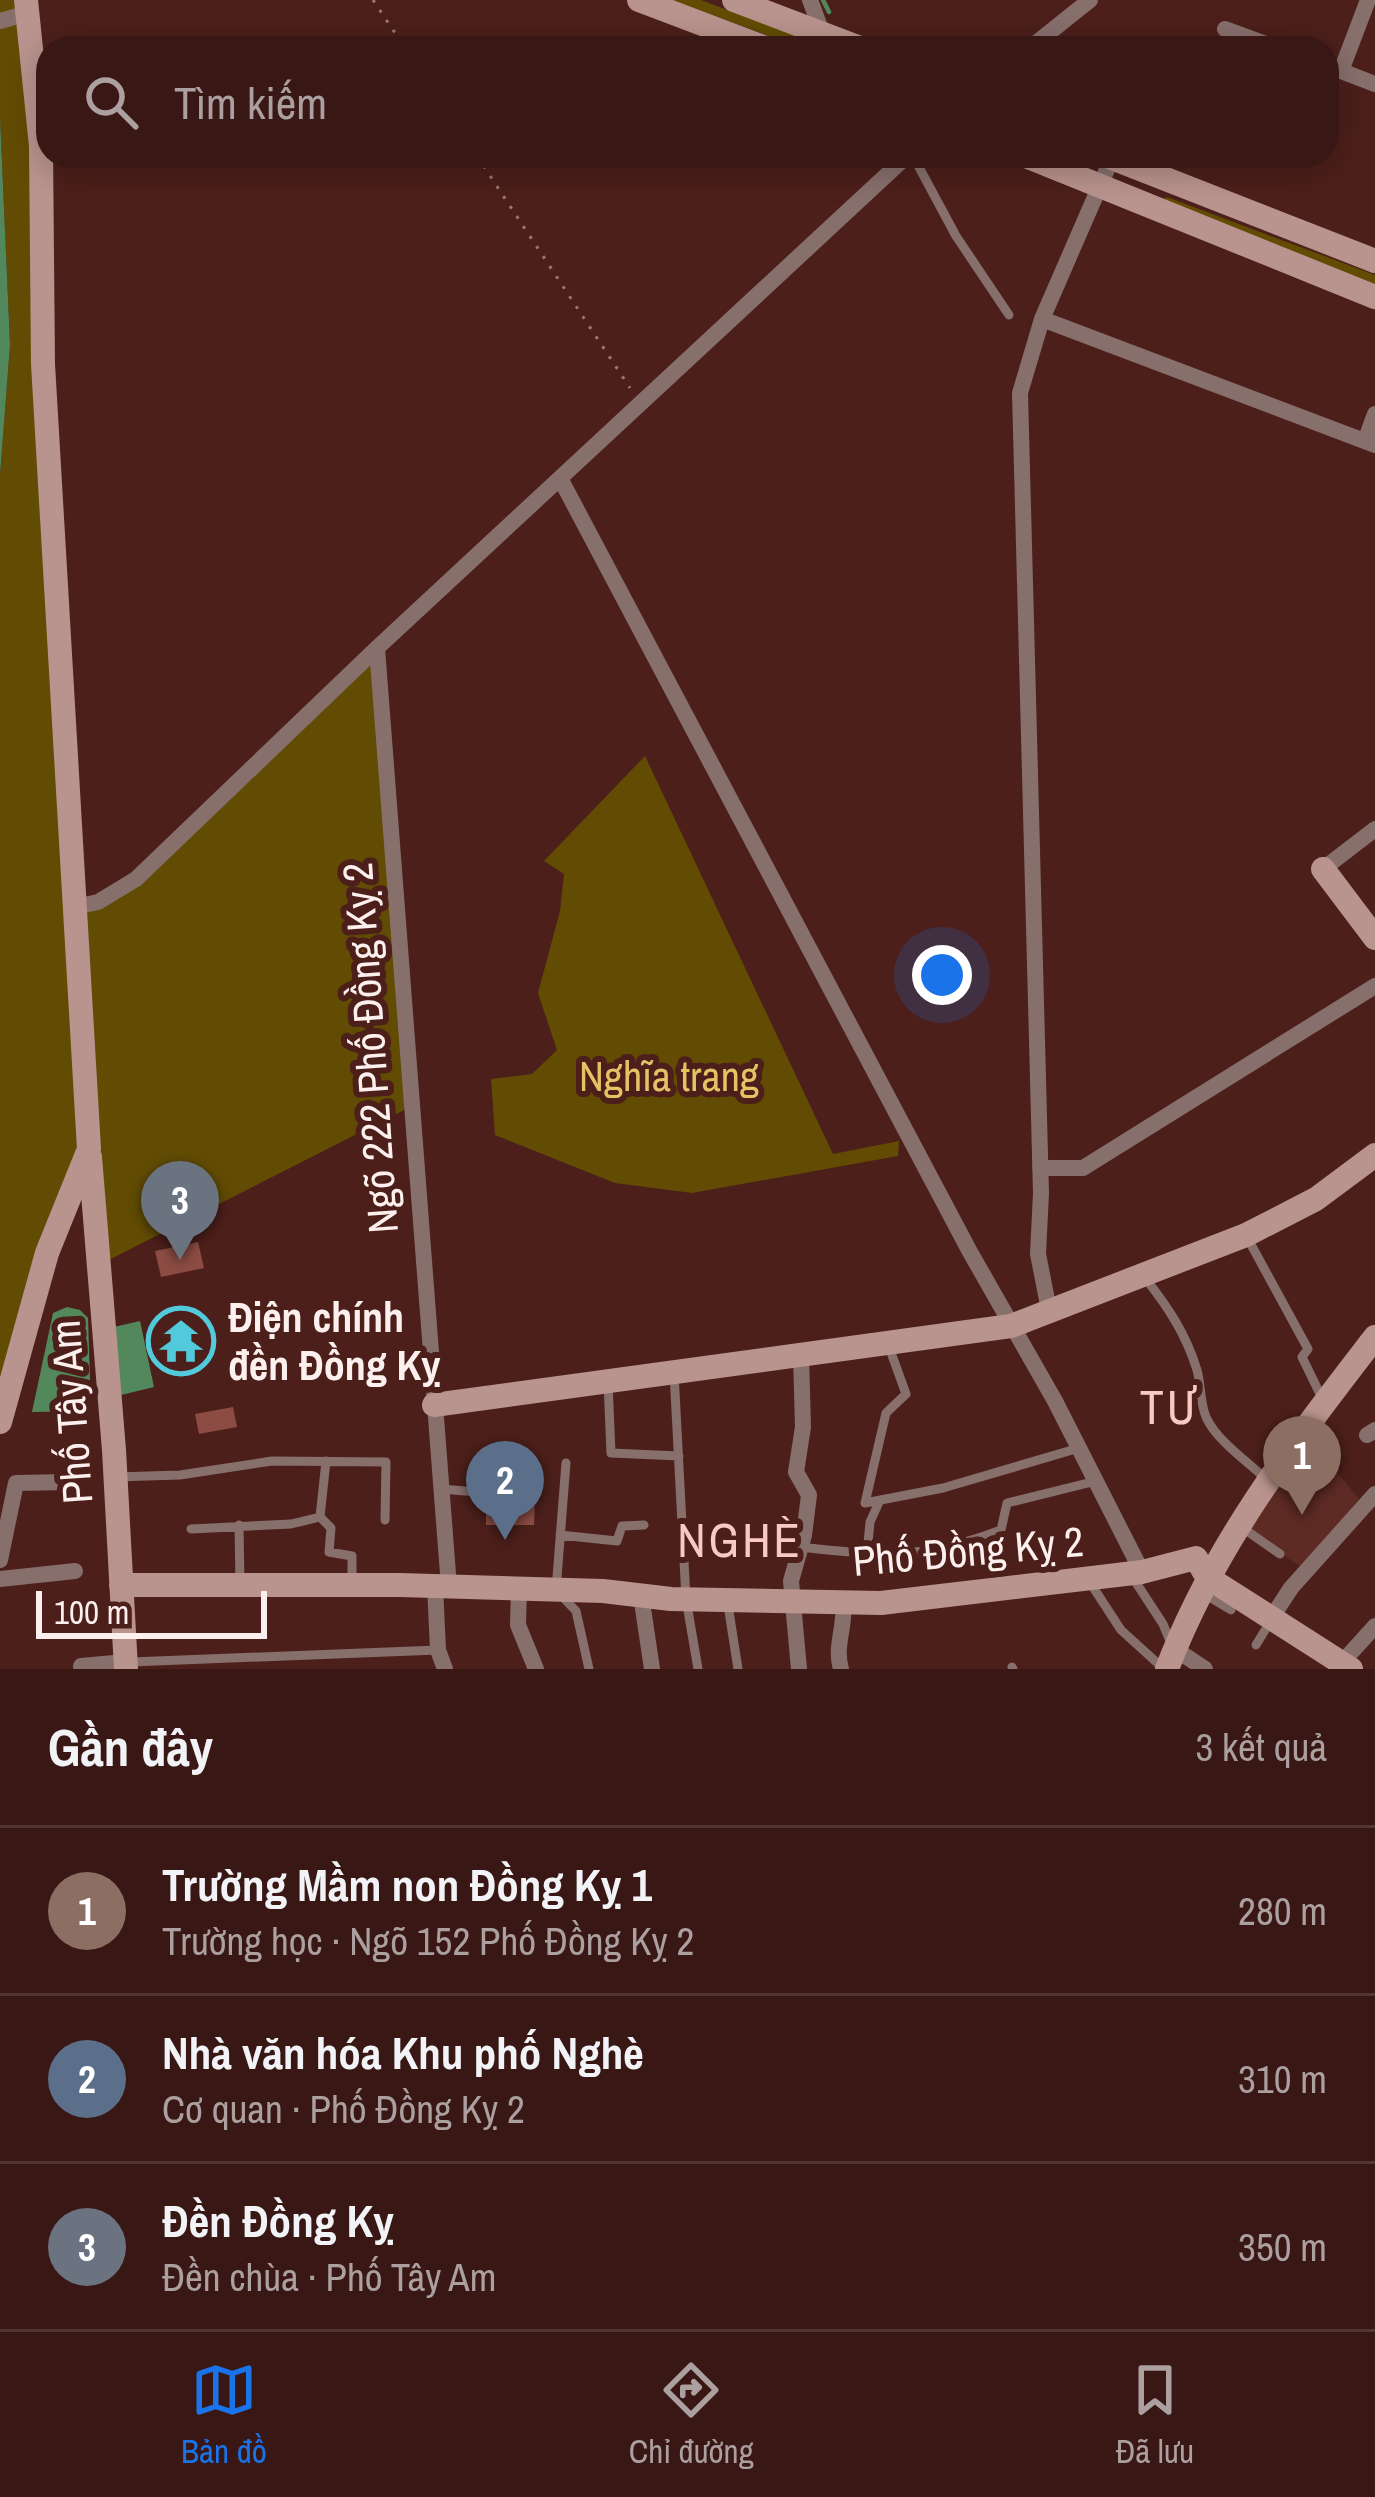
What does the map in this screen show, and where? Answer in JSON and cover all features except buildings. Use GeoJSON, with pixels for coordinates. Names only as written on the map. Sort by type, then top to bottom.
{"type":"FeatureCollection","features":[{"type":"Feature","properties":{"kind":"street"},"geometry":{"type":"LineString","coordinates":[[639,0],[734,36]]}},
{"type":"Feature","properties":{"kind":"street"},"geometry":{"type":"LineString","coordinates":[[734,0],[832,36]]}},
{"type":"Feature","properties":{"kind":"street"},"geometry":{"type":"LineString","coordinates":[[810,0],[822,32]]}},
{"type":"Feature","properties":{"kind":"street"},"geometry":{"type":"LineString","coordinates":[[1045,36],[1090,0]]}},
{"type":"Feature","properties":{"kind":"street"},"geometry":{"type":"LineString","coordinates":[[1339,59],[1368,0]]}},
{"type":"Feature","properties":{"kind":"street"},"geometry":{"type":"LineString","coordinates":[[0,21],[27,6]]}},
{"type":"Feature","properties":{"kind":"street","name":"Phố Tây Am"},"geometry":{"type":"LineString","coordinates":[[27,6],[36,103]]}},
{"type":"Feature","properties":{"kind":"street"},"geometry":{"type":"LineString","coordinates":[[1225,29],[1244,36]]}},
{"type":"Feature","properties":{"kind":"street"},"geometry":{"type":"LineString","coordinates":[[1339,71],[1375,84]]}},
{"type":"Feature","properties":{"kind":"street","name":"Phố Tây Am"},"geometry":{"type":"LineString","coordinates":[[40,168],[43,364],[125,1665]]}},
{"type":"Feature","properties":{"kind":"street"},"geometry":{"type":"LineString","coordinates":[[75,907],[98,902],[136,879],[376,648],[897,168]]}},
{"type":"Feature","properties":{"kind":"street"},"geometry":{"type":"LineString","coordinates":[[1053,168],[1375,297]]}},
{"type":"Feature","properties":{"kind":"street"},"geometry":{"type":"LineString","coordinates":[[1049,1310],[1038,1254],[1040,1168],[1019,393],[1042,319],[1105,168]]}},
{"type":"Feature","properties":{"kind":"street"},"geometry":{"type":"LineString","coordinates":[[1137,168],[1375,261]]}},
{"type":"Feature","properties":{"kind":"street"},"geometry":{"type":"LineString","coordinates":[[1042,319],[1370,443],[1375,414]]}},
{"type":"Feature","properties":{"kind":"street"},"geometry":{"type":"LineString","coordinates":[[561,480],[1079,1448],[1136,1573]]}},
{"type":"Feature","properties":{"kind":"street","name":"Ngõ 222 Phố Đồng Kỵ 2"},"geometry":{"type":"LineString","coordinates":[[376,648],[441,1489],[438,1650],[445,1669]]}},
{"type":"Feature","properties":{"kind":"street"},"geometry":{"type":"LineString","coordinates":[[1375,829],[1324,869],[1375,938]]}},
{"type":"Feature","properties":{"kind":"street"},"geometry":{"type":"LineString","coordinates":[[1040,1168],[1083,1168],[1375,986]]}},
{"type":"Feature","properties":{"kind":"street"},"geometry":{"type":"LineString","coordinates":[[0,1422],[47,1253],[89,1149]]}},
{"type":"Feature","properties":{"kind":"street"},"geometry":{"type":"LineString","coordinates":[[434,1405],[1011,1326],[1246,1235],[1316,1199],[1375,1155]]}},
{"type":"Feature","properties":{"kind":"street"},"geometry":{"type":"LineString","coordinates":[[1205,1669],[1170,1659],[1203,1584],[1306,1427],[1375,1337]]}},
{"type":"Feature","properties":{"kind":"street"},"geometry":{"type":"LineString","coordinates":[[799,1669],[791,1581],[809,1495],[796,1472],[802,1427],[801,1356]]}},
{"type":"Feature","properties":{"kind":"street"},"geometry":{"type":"LineString","coordinates":[[0,1560],[16,1483],[69,1482]]}},
{"type":"Feature","properties":{"kind":"street"},"geometry":{"type":"LineString","coordinates":[[1272,1617],[1375,1494]]}},
{"type":"Feature","properties":{"kind":"street","name":"Phố Đồng Kỵ 2"},"geometry":{"type":"LineString","coordinates":[[121,1585],[442,1587],[881,1603],[1136,1573],[1196,1558],[1203,1584],[1272,1617],[1343,1667]]}},
{"type":"Feature","properties":{"kind":"street"},"geometry":{"type":"LineString","coordinates":[[0,1579],[75,1571]]}},
{"type":"Feature","properties":{"kind":"street"},"geometry":{"type":"LineString","coordinates":[[518,1589],[518,1625],[536,1669]]}},
{"type":"Feature","properties":{"kind":"street"},"geometry":{"type":"LineString","coordinates":[[641,1595],[652,1669]]}},
{"type":"Feature","properties":{"kind":"street"},"geometry":{"type":"LineString","coordinates":[[841,1669],[837,1645],[845,1619],[843,1603]]}},
{"type":"Feature","properties":{"kind":"street"},"geometry":{"type":"LineString","coordinates":[[1343,1667],[1375,1626]]}},
{"type":"Feature","properties":{"kind":"street"},"geometry":{"type":"LineString","coordinates":[[81,1666],[125,1665]]}},
{"type":"Feature","properties":{"kind":"lane"},"geometry":{"type":"LineString","coordinates":[[917,168],[1009,315]]}},
{"type":"Feature","properties":{"kind":"lane"},"geometry":{"type":"LineString","coordinates":[[1246,1235],[1308,1349],[1302,1357],[1324,1403]]}},
{"type":"Feature","properties":{"kind":"lane"},"geometry":{"type":"LineString","coordinates":[[1141,1274],[1170,1309],[1187,1342],[1205,1414],[1214,1429],[1268,1482]]}},
{"type":"Feature","properties":{"kind":"lane"},"geometry":{"type":"LineString","coordinates":[[888,1344],[907,1394],[886,1413],[866,1502],[944,1489],[1079,1448]]}},
{"type":"Feature","properties":{"kind":"lane"},"geometry":{"type":"LineString","coordinates":[[674,1373],[686,1599],[698,1669]]}},
{"type":"Feature","properties":{"kind":"lane"},"geometry":{"type":"LineString","coordinates":[[608,1382],[610,1453],[679,1456]]}},
{"type":"Feature","properties":{"kind":"lane"},"geometry":{"type":"LineString","coordinates":[[1306,1427],[1331,1459]]}},
{"type":"Feature","properties":{"kind":"lane"},"geometry":{"type":"LineString","coordinates":[[441,1489],[501,1494],[501,1457]]}},
{"type":"Feature","properties":{"kind":"lane"},"geometry":{"type":"LineString","coordinates":[[116,1477],[180,1475],[272,1461],[386,1462],[385,1520]]}},
{"type":"Feature","properties":{"kind":"lane"},"geometry":{"type":"LineString","coordinates":[[320,1517],[326,1461]]}},
{"type":"Feature","properties":{"kind":"lane"},"geometry":{"type":"LineString","coordinates":[[566,1463],[556,1590],[576,1611],[589,1669]]}},
{"type":"Feature","properties":{"kind":"lane"},"geometry":{"type":"LineString","coordinates":[[800,1547],[892,1557],[958,1546],[1001,1530],[1007,1503],[1096,1481]]}},
{"type":"Feature","properties":{"kind":"lane"},"geometry":{"type":"LineString","coordinates":[[866,1554],[870,1522],[880,1500]]}},
{"type":"Feature","properties":{"kind":"lane"},"geometry":{"type":"LineString","coordinates":[[191,1528],[291,1524],[320,1517]]}},
{"type":"Feature","properties":{"kind":"lane"},"geometry":{"type":"LineString","coordinates":[[320,1517],[332,1528],[329,1552],[352,1556],[352,1586]]}},
{"type":"Feature","properties":{"kind":"lane"},"geometry":{"type":"LineString","coordinates":[[239,1525],[240,1585]]}},
{"type":"Feature","properties":{"kind":"lane"},"geometry":{"type":"LineString","coordinates":[[560,1535],[617,1541],[622,1526],[644,1525]]}},
{"type":"Feature","properties":{"kind":"lane"},"geometry":{"type":"LineString","coordinates":[[1240,1526],[1280,1554]]}},
{"type":"Feature","properties":{"kind":"lane"},"geometry":{"type":"LineString","coordinates":[[1136,1573],[1163,1624],[1170,1659]]}},
{"type":"Feature","properties":{"kind":"lane"},"geometry":{"type":"LineString","coordinates":[[1089,1579],[1121,1630],[1170,1659]]}},
{"type":"Feature","properties":{"kind":"lane"},"geometry":{"type":"LineString","coordinates":[[1203,1584],[1231,1610]]}},
{"type":"Feature","properties":{"kind":"lane"},"geometry":{"type":"LineString","coordinates":[[727,1600],[738,1669]]}},
{"type":"Feature","properties":{"kind":"lane"},"geometry":{"type":"LineString","coordinates":[[1256,1645],[1272,1617]]}},
{"type":"Feature","properties":{"kind":"lane"},"geometry":{"type":"LineString","coordinates":[[125,1665],[438,1650]]}},
{"type":"Feature","properties":{"kind":"lane"},"geometry":{"type":"LineString","coordinates":[[336,1654],[338,1669]]}},
{"type":"Feature","properties":{"kind":"path"},"geometry":{"type":"LineString","coordinates":[[373,0],[397,36]]}},
{"type":"Feature","properties":{"kind":"path"},"geometry":{"type":"LineString","coordinates":[[485,168],[641,405]]}},
{"type":"Feature","properties":{"kind":"shaded area"},"geometry":{"type":"Polygon","coordinates":[[[0,117],[10,345],[0,475],[0,117]]]}},
{"type":"Feature","properties":{"kind":"shaded area"},"geometry":{"type":"Polygon","coordinates":[[[67,1307],[88,1318],[91,1411],[32,1412],[53,1313],[67,1307]]]}},
{"type":"Feature","properties":{"kind":"shaded area"},"geometry":{"type":"Polygon","coordinates":[[[140,1321],[154,1387],[117,1396],[114,1327],[140,1321]]]}},
{"type":"Feature","properties":{"kind":"shaded area"},"geometry":{"type":"Polygon","coordinates":[[[1311,1440],[1359,1499],[1304,1569],[1247,1531],[1311,1440]]]}},
{"type":"Feature","properties":{"kind":"green space"},"geometry":{"type":"Polygon","coordinates":[[[0,0],[26,0],[75,906],[127,887],[377,648],[410,1107],[99,1265],[89,1153],[0,1422],[0,475],[10,345],[0,0]]]}},
{"type":"Feature","properties":{"kind":"green space"},"geometry":{"type":"Polygon","coordinates":[[[672,0],[701,0],[797,36],[770,36],[672,0]]]}},
{"type":"Feature","properties":{"kind":"green space"},"geometry":{"type":"Polygon","coordinates":[[[1163,199],[1375,275],[1375,286],[1163,199]]]}},
{"type":"Feature","properties":{"kind":"green space","name":"Nghĩa trang"},"geometry":{"type":"Polygon","coordinates":[[[645,756],[833,1154],[899,1141],[898,1156],[692,1193],[615,1183],[495,1135],[491,1079],[532,1074],[557,1050],[538,993],[560,911],[564,874],[544,861],[645,756]]]}},
{"type":"Feature","properties":{"kind":"waterway"},"geometry":{"type":"LineString","coordinates":[[823,0],[829,12]]}},
{"type":"Feature","properties":{"kind":"place","name":"Đền Đồng Kỵ"},"geometry":{"type":"Point","coordinates":[180,1260]}},
{"type":"Feature","properties":{"kind":"place","name":"Điện chính đền Đồng Kỵ"},"geometry":{"type":"Point","coordinates":[181,1341]}},
{"type":"Feature","properties":{"kind":"place","name":"Trường Mầm non Đồng Kỵ 1"},"geometry":{"type":"Point","coordinates":[1302,1515]}},
{"type":"Feature","properties":{"kind":"place","name":"Nhà văn hóa Khu phố Nghè"},"geometry":{"type":"Point","coordinates":[505,1540]}},
{"type":"Feature","properties":{"kind":"district","name":"TƯ"},"geometry":{"type":"Point","coordinates":[1169,1407]}},
{"type":"Feature","properties":{"kind":"district","name":"NGHÈ"},"geometry":{"type":"Point","coordinates":[740,1540]}}]}
